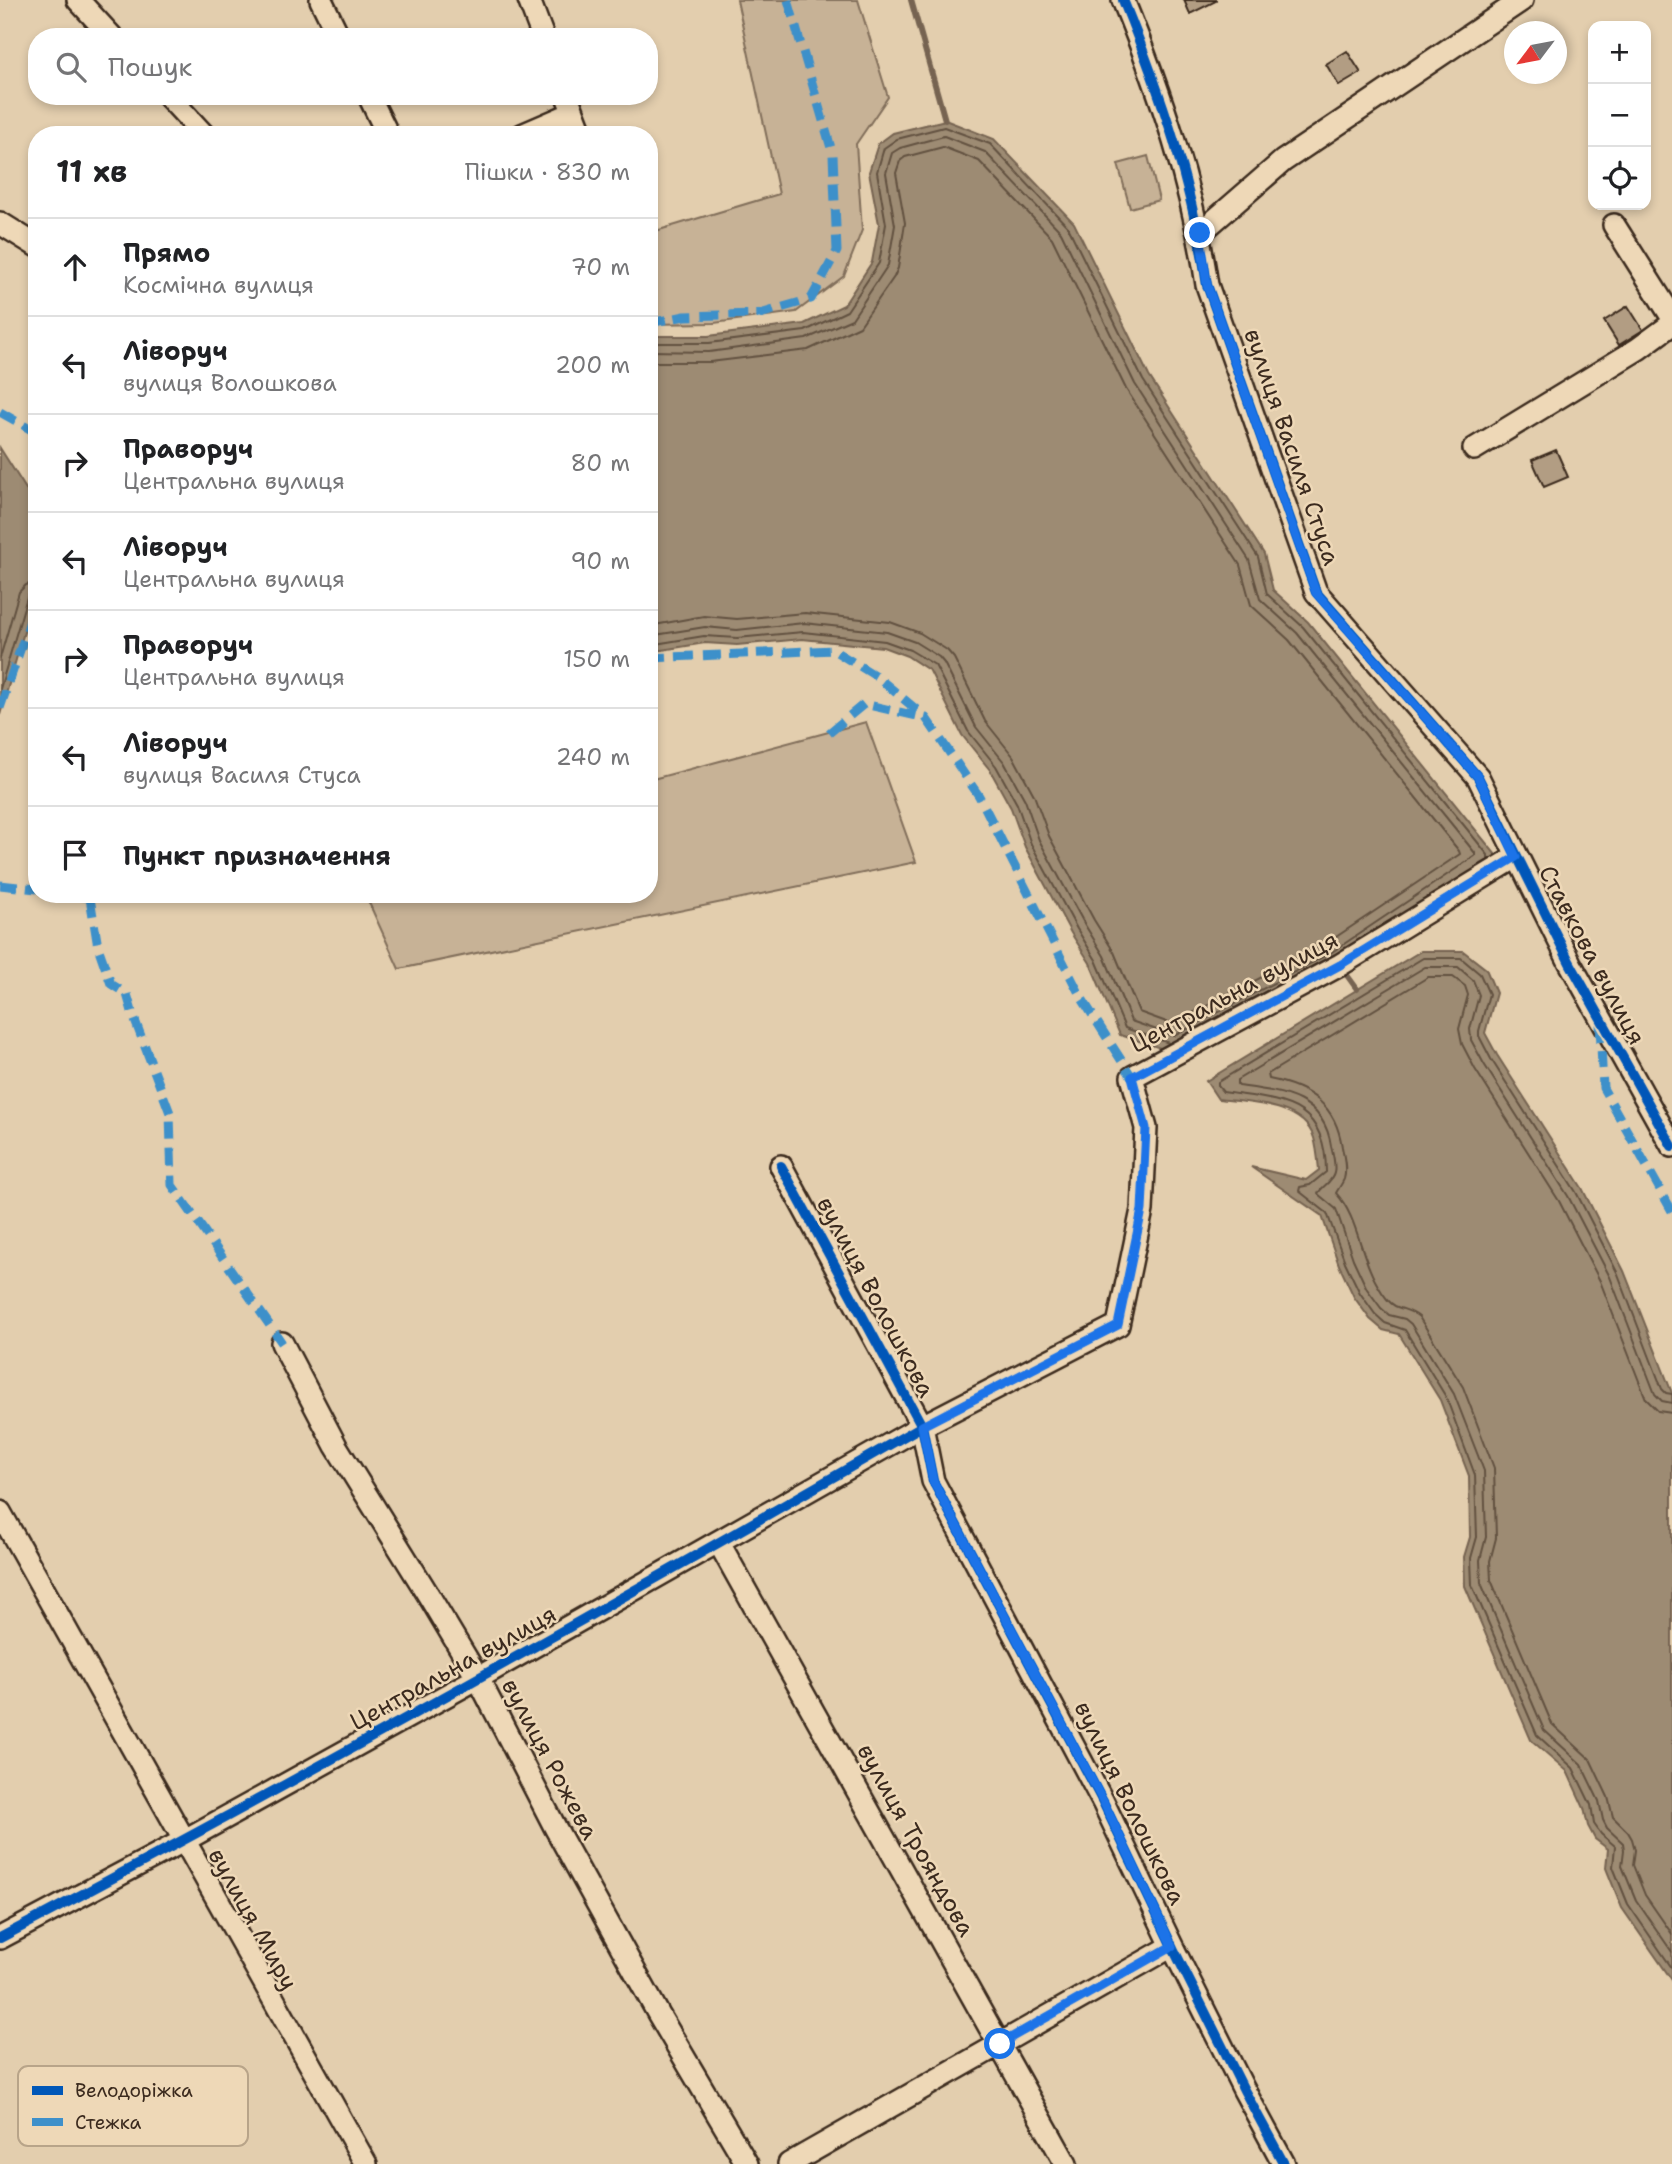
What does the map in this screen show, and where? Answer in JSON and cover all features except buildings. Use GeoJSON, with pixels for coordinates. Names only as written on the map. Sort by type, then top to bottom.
{"type":"FeatureCollection","features":[{"type":"Feature","properties":{"kind":"street"},"geometry":{"type":"LineString","coordinates":[[78,0],[104,28]]}},
{"type":"Feature","properties":{"kind":"street"},"geometry":{"type":"LineString","coordinates":[[321,0],[335,28]]}},
{"type":"Feature","properties":{"kind":"street"},"geometry":{"type":"LineString","coordinates":[[529,0],[540,28]]}},
{"type":"Feature","properties":{"kind":"street","name":"вулиця Василя Стуса"},"geometry":{"type":"LineString","coordinates":[[1123,0],[1153,75],[1200,233],[1207,285],[1316,593],[1478,777],[1516,857]]}},
{"type":"Feature","properties":{"kind":"street"},"geometry":{"type":"LineString","coordinates":[[1200,233],[1283,161],[1522,0]]}},
{"type":"Feature","properties":{"kind":"street"},"geometry":{"type":"LineString","coordinates":[[176,105],[196,126]]}},
{"type":"Feature","properties":{"kind":"street"},"geometry":{"type":"LineString","coordinates":[[373,105],[384,126]]}},
{"type":"Feature","properties":{"kind":"street"},"geometry":{"type":"LineString","coordinates":[[536,126],[568,105]]}},
{"type":"Feature","properties":{"kind":"street"},"geometry":{"type":"LineString","coordinates":[[570,105],[579,126]]}},
{"type":"Feature","properties":{"kind":"street"},"geometry":{"type":"LineString","coordinates":[[0,223],[28,240]]}},
{"type":"Feature","properties":{"kind":"street"},"geometry":{"type":"LineString","coordinates":[[1614,225],[1672,317]]}},
{"type":"Feature","properties":{"kind":"street"},"geometry":{"type":"LineString","coordinates":[[1474,449],[1638,349],[1672,324]]}},
{"type":"Feature","properties":{"kind":"street","name":"Ставкова вулиця"},"geometry":{"type":"LineString","coordinates":[[1516,857],[1570,963],[1672,1146]]}},
{"type":"Feature","properties":{"kind":"street","name":"Центральна вулиця"},"geometry":{"type":"LineString","coordinates":[[0,1938],[185,1840],[478,1678],[922,1426],[1118,1325],[1142,1210],[1146,1128],[1132,1077],[1340,965],[1516,857]]}},
{"type":"Feature","properties":{"kind":"street","name":"вулиця Волошкова"},"geometry":{"type":"LineString","coordinates":[[781,1166],[922,1426],[933,1481],[1103,1801],[1172,1946],[1284,2164]]}},
{"type":"Feature","properties":{"kind":"street","name":"вулиця Рожева"},"geometry":{"type":"LineString","coordinates":[[282,1343],[336,1446],[478,1678],[588,1887],[659,2015],[747,2164]]}},
{"type":"Feature","properties":{"kind":"street","name":"вулиця Миру"},"geometry":{"type":"LineString","coordinates":[[0,1513],[366,2164]]}},
{"type":"Feature","properties":{"kind":"street","name":"вулиця Трояндова"},"geometry":{"type":"LineString","coordinates":[[719,1543],[1066,2164]]}},
{"type":"Feature","properties":{"kind":"street"},"geometry":{"type":"LineString","coordinates":[[789,2164],[1172,1946]]}},
{"type":"Feature","properties":{"kind":"shaded area"},"geometry":{"type":"Polygon","coordinates":[[[737,0],[858,0],[888,97],[856,144],[862,230],[844,276],[796,312],[714,323],[658,324],[658,230],[779,194],[737,0]]]}},
{"type":"Feature","properties":{"kind":"shaded area"},"geometry":{"type":"Polygon","coordinates":[[[1148,156],[1159,200],[1130,208],[1118,164],[1148,156]]]}},
{"type":"Feature","properties":{"kind":"shaded area"},"geometry":{"type":"Polygon","coordinates":[[[866,722],[916,862],[399,969],[369,903],[658,903],[658,778],[866,722]]]}},
{"type":"Feature","properties":{"kind":"water"},"geometry":{"type":"Polygon","coordinates":[[[945,120],[994,139],[1074,223],[1149,376],[1264,554],[1273,590],[1308,622],[1500,860],[1176,1053],[1120,1035],[1090,963],[1025,847],[1011,808],[990,770],[962,735],[930,671],[907,656],[883,647],[802,639],[737,645],[705,643],[658,651],[658,336],[708,336],[804,324],[844,305],[872,262],[879,224],[869,172],[878,144],[893,133],[945,120]]]}},
{"type":"Feature","properties":{"kind":"water"},"geometry":{"type":"Polygon","coordinates":[[[0,448],[28,491],[28,618],[0,715],[0,448]]]}},
{"type":"Feature","properties":{"kind":"water"},"geometry":{"type":"Polygon","coordinates":[[[1421,951],[1463,951],[1486,969],[1496,993],[1485,1033],[1582,1188],[1624,1271],[1672,1393],[1672,1980],[1622,1908],[1606,1868],[1608,1849],[1595,1839],[1588,1826],[1584,1808],[1567,1771],[1531,1740],[1465,1586],[1464,1557],[1470,1537],[1469,1476],[1440,1400],[1399,1334],[1383,1330],[1370,1319],[1354,1297],[1339,1265],[1322,1216],[1251,1167],[1306,1180],[1319,1170],[1314,1138],[1308,1126],[1287,1111],[1218,1099],[1206,1081],[1421,951]]]}},
{"type":"Feature","properties":{"kind":"waterway"},"geometry":{"type":"LineString","coordinates":[[911,0],[945,120]]}},
{"type":"Feature","properties":{"kind":"waterway"},"geometry":{"type":"LineString","coordinates":[[1341,967],[1357,989]]}},
{"type":"Feature","properties":{"kind":"marked path"},"geometry":{"type":"LineString","coordinates":[[658,321],[685,316],[760,314],[811,299],[837,251],[833,155],[788,0]]}},
{"type":"Feature","properties":{"kind":"marked path"},"geometry":{"type":"LineString","coordinates":[[0,412],[28,428]]}},
{"type":"Feature","properties":{"kind":"marked path"},"geometry":{"type":"LineString","coordinates":[[0,708],[28,627]]}},
{"type":"Feature","properties":{"kind":"marked path"},"geometry":{"type":"LineString","coordinates":[[658,658],[833,650],[876,676],[924,716]]}},
{"type":"Feature","properties":{"kind":"marked path"},"geometry":{"type":"LineString","coordinates":[[829,733],[864,704],[926,718],[979,796],[1081,997],[1132,1077]]}},
{"type":"Feature","properties":{"kind":"marked path"},"geometry":{"type":"LineString","coordinates":[[0,885],[28,888]]}},
{"type":"Feature","properties":{"kind":"marked path"},"geometry":{"type":"LineString","coordinates":[[91,903],[98,947],[111,984],[127,994],[170,1113],[172,1185],[282,1343]]}},
{"type":"Feature","properties":{"kind":"marked path"},"geometry":{"type":"LineString","coordinates":[[1600,1024],[1603,1088],[1672,1211]]}},
{"type":"Feature","properties":{"kind":"cycle path"},"geometry":{"type":"LineString","coordinates":[[1123,0],[1174,140],[1193,212],[1207,285],[1316,592],[1478,777],[1570,963],[1672,1146]]}},
{"type":"Feature","properties":{"kind":"cycle path"},"geometry":{"type":"LineString","coordinates":[[781,1166],[922,1426],[933,1481],[1103,1802],[1172,1946],[1284,2164]]}},
{"type":"Feature","properties":{"kind":"cycle path"},"geometry":{"type":"LineString","coordinates":[[0,1938],[463,1686],[922,1426]]}},
{"type":"Feature","properties":{"kind":"route"},"geometry":{"type":"LineString","coordinates":[[1000,2044],[1172,1946],[1103,1801],[933,1481],[922,1426],[1118,1325],[1142,1210],[1146,1128],[1132,1077],[1340,965],[1516,857],[1478,777],[1316,593],[1207,285],[1200,233]]}}]}
